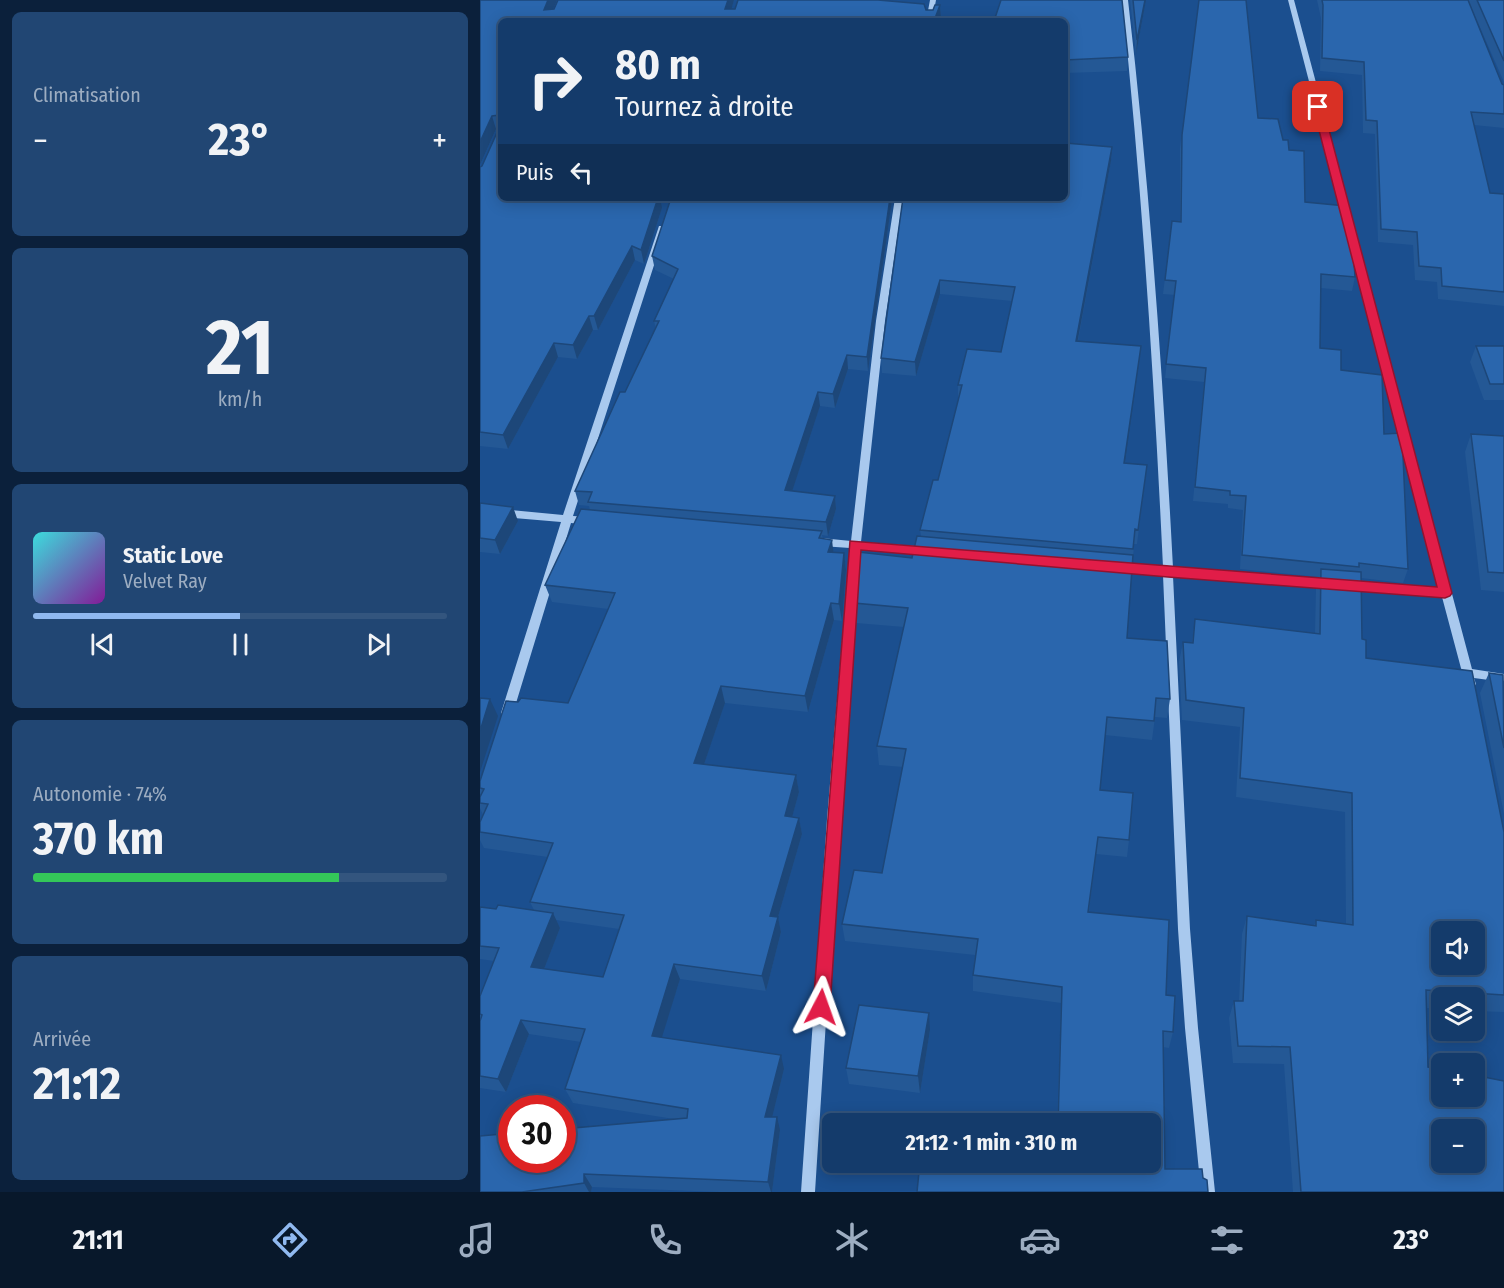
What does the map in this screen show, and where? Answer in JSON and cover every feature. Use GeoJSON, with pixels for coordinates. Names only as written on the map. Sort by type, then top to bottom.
{"type":"FeatureCollection","features":[{"type":"Feature","properties":{"kind":"street"},"geometry":{"type":"LineString","coordinates":[[930,18],[933,0]]}},
{"type":"Feature","properties":{"kind":"street"},"geometry":{"type":"LineString","coordinates":[[1125,0],[1140,120],[1168,572],[1185,932],[1208,1192]]}},
{"type":"Feature","properties":{"kind":"street"},"geometry":{"type":"LineString","coordinates":[[1291,0],[1445,593],[1468,673],[1472,697]]}},
{"type":"Feature","properties":{"kind":"street"},"geometry":{"type":"LineString","coordinates":[[808,1192],[855,545],[887,271],[899,201]]}},
{"type":"Feature","properties":{"kind":"street"},"geometry":{"type":"LineString","coordinates":[[504,721],[665,217]]}},
{"type":"Feature","properties":{"kind":"street"},"geometry":{"type":"LineString","coordinates":[[480,511],[601,522]]}},
{"type":"Feature","properties":{"kind":"street"},"geometry":{"type":"LineString","coordinates":[[809,540],[936,552]]}},
{"type":"Feature","properties":{"kind":"street"},"geometry":{"type":"LineString","coordinates":[[1110,567],[1445,593]]}},
{"type":"Feature","properties":{"kind":"street"},"geometry":{"type":"LineString","coordinates":[[1468,673],[1504,678]]}},
{"type":"Feature","properties":{"kind":"building"},"geometry":{"type":"Polygon","coordinates":[[[480,0],[548,0],[544,10],[554,9],[558,0],[728,0],[725,9],[735,9],[738,0],[878,0],[924,4],[926,10],[933,10],[935,5],[940,5],[935,18],[498,18],[498,115],[492,116],[480,142],[480,0]]]}},
{"type":"Feature","properties":{"kind":"building"},"geometry":{"type":"Polygon","coordinates":[[[1001,0],[1122,0],[1128,57],[1068,60],[1068,18],[995,18],[1001,0]]]}},
{"type":"Feature","properties":{"kind":"building"},"geometry":{"type":"Polygon","coordinates":[[[1133,0],[1145,0],[1137,40],[1133,0]]]}},
{"type":"Feature","properties":{"kind":"building"},"geometry":{"type":"Polygon","coordinates":[[[1199,0],[1246,0],[1258,118],[1278,119],[1283,140],[1288,140],[1289,150],[1304,151],[1305,202],[1346,206],[1352,230],[1355,277],[1321,274],[1320,348],[1341,350],[1341,370],[1382,375],[1384,434],[1402,433],[1408,569],[1359,563],[1359,567],[1242,555],[1246,496],[1230,495],[1230,491],[1195,487],[1206,368],[1166,364],[1176,281],[1165,280],[1172,221],[1181,222],[1182,135],[1199,0]]]}},
{"type":"Feature","properties":{"kind":"building"},"geometry":{"type":"Polygon","coordinates":[[[1322,0],[1468,0],[1504,85],[1504,114],[1471,112],[1490,193],[1504,194],[1504,292],[1442,286],[1441,268],[1419,266],[1417,232],[1381,229],[1377,121],[1366,120],[1364,62],[1322,58],[1322,0]]]}},
{"type":"Feature","properties":{"kind":"building"},"geometry":{"type":"Polygon","coordinates":[[[1477,0],[1504,0],[1504,61],[1477,0]]]}},
{"type":"Feature","properties":{"kind":"building"},"geometry":{"type":"Polygon","coordinates":[[[498,130],[498,201],[657,201],[641,250],[632,246],[594,316],[589,316],[573,345],[554,343],[503,435],[480,432],[480,167],[498,130]]]}},
{"type":"Feature","properties":{"kind":"building"},"geometry":{"type":"Polygon","coordinates":[[[1068,143],[1112,147],[1076,341],[1141,346],[1124,463],[1147,465],[1138,530],[1135,529],[1133,549],[920,530],[933,480],[938,480],[962,385],[958,385],[967,349],[1001,352],[1015,287],[940,280],[915,362],[881,358],[903,201],[1068,201],[1068,143]]]}},
{"type":"Feature","properties":{"kind":"building"},"geometry":{"type":"Polygon","coordinates":[[[670,201],[890,201],[867,357],[847,355],[833,394],[818,392],[785,490],[835,496],[826,522],[588,502],[592,492],[575,491],[620,392],[625,392],[659,321],[654,321],[678,269],[652,256],[670,201]]]}},
{"type":"Feature","properties":{"kind":"building"},"geometry":{"type":"Polygon","coordinates":[[[1476,346],[1504,346],[1504,384],[1490,384],[1476,346]]]}},
{"type":"Feature","properties":{"kind":"building"},"geometry":{"type":"Polygon","coordinates":[[[1471,434],[1504,436],[1504,573],[1488,572],[1471,434]]]}},
{"type":"Feature","properties":{"kind":"building"},"geometry":{"type":"Polygon","coordinates":[[[480,503],[513,507],[495,540],[480,538],[480,503]]]}},
{"type":"Feature","properties":{"kind":"building"},"geometry":{"type":"Polygon","coordinates":[[[581,509],[822,531],[819,538],[832,540],[828,552],[844,553],[839,604],[831,603],[805,696],[721,686],[694,763],[796,775],[785,816],[799,818],[770,916],[778,917],[762,976],[674,964],[652,1036],[781,1055],[765,1117],[777,1117],[768,1182],[584,1174],[584,1183],[522,1192],[480,1192],[480,1136],[498,1134],[498,1173],[576,1173],[576,1128],[687,1118],[688,1109],[565,1089],[585,1029],[521,1020],[498,1079],[480,1076],[480,1021],[482,1015],[480,1014],[480,996],[499,948],[480,946],[480,907],[496,909],[498,905],[553,913],[531,967],[603,977],[624,915],[530,902],[553,843],[480,832],[480,822],[488,804],[480,803],[484,789],[480,788],[480,781],[506,701],[518,702],[521,698],[568,703],[615,593],[545,585],[581,509]]]}},
{"type":"Feature","properties":{"kind":"building"},"geometry":{"type":"Polygon","coordinates":[[[917,536],[1133,555],[1127,638],[1167,641],[1170,699],[1156,698],[1154,721],[1107,717],[1100,790],[1133,793],[1129,840],[1098,837],[1088,912],[1169,920],[1166,995],[1175,996],[1173,1032],[1163,1031],[1165,1169],[1202,1169],[1203,1178],[1207,1180],[1208,1192],[917,1192],[919,1173],[1161,1173],[1161,1113],[1058,1113],[1062,987],[973,975],[978,939],[842,924],[854,870],[882,873],[906,749],[877,746],[908,608],[854,603],[858,552],[912,558],[917,536]]]}},
{"type":"Feature","properties":{"kind":"building"},"geometry":{"type":"Polygon","coordinates":[[[1321,569],[1361,572],[1362,639],[1366,640],[1366,658],[1472,671],[1504,832],[1504,995],[1485,994],[1485,987],[1431,987],[1431,990],[1426,990],[1428,1067],[1431,1067],[1431,1107],[1485,1107],[1485,1077],[1504,1081],[1504,1192],[1301,1192],[1290,1047],[1238,1046],[1234,1001],[1243,1001],[1247,916],[1316,926],[1316,920],[1353,925],[1352,793],[1240,778],[1244,708],[1186,700],[1183,642],[1193,643],[1195,619],[1320,634],[1321,569]]]}},
{"type":"Feature","properties":{"kind":"building"},"geometry":{"type":"Polygon","coordinates":[[[1489,673],[1503,675],[1504,748],[1489,673]]]}},
{"type":"Feature","properties":{"kind":"building"},"geometry":{"type":"Polygon","coordinates":[[[480,698],[490,699],[480,731],[480,698]]]}},
{"type":"Feature","properties":{"kind":"building"},"geometry":{"type":"Polygon","coordinates":[[[859,1005],[929,1013],[918,1076],[846,1068],[859,1005]]]}},
{"type":"Feature","properties":{"kind":"route"},"geometry":{"type":"LineString","coordinates":[[821,1007],[855,545],[1445,593],[1318,107]]}}]}
